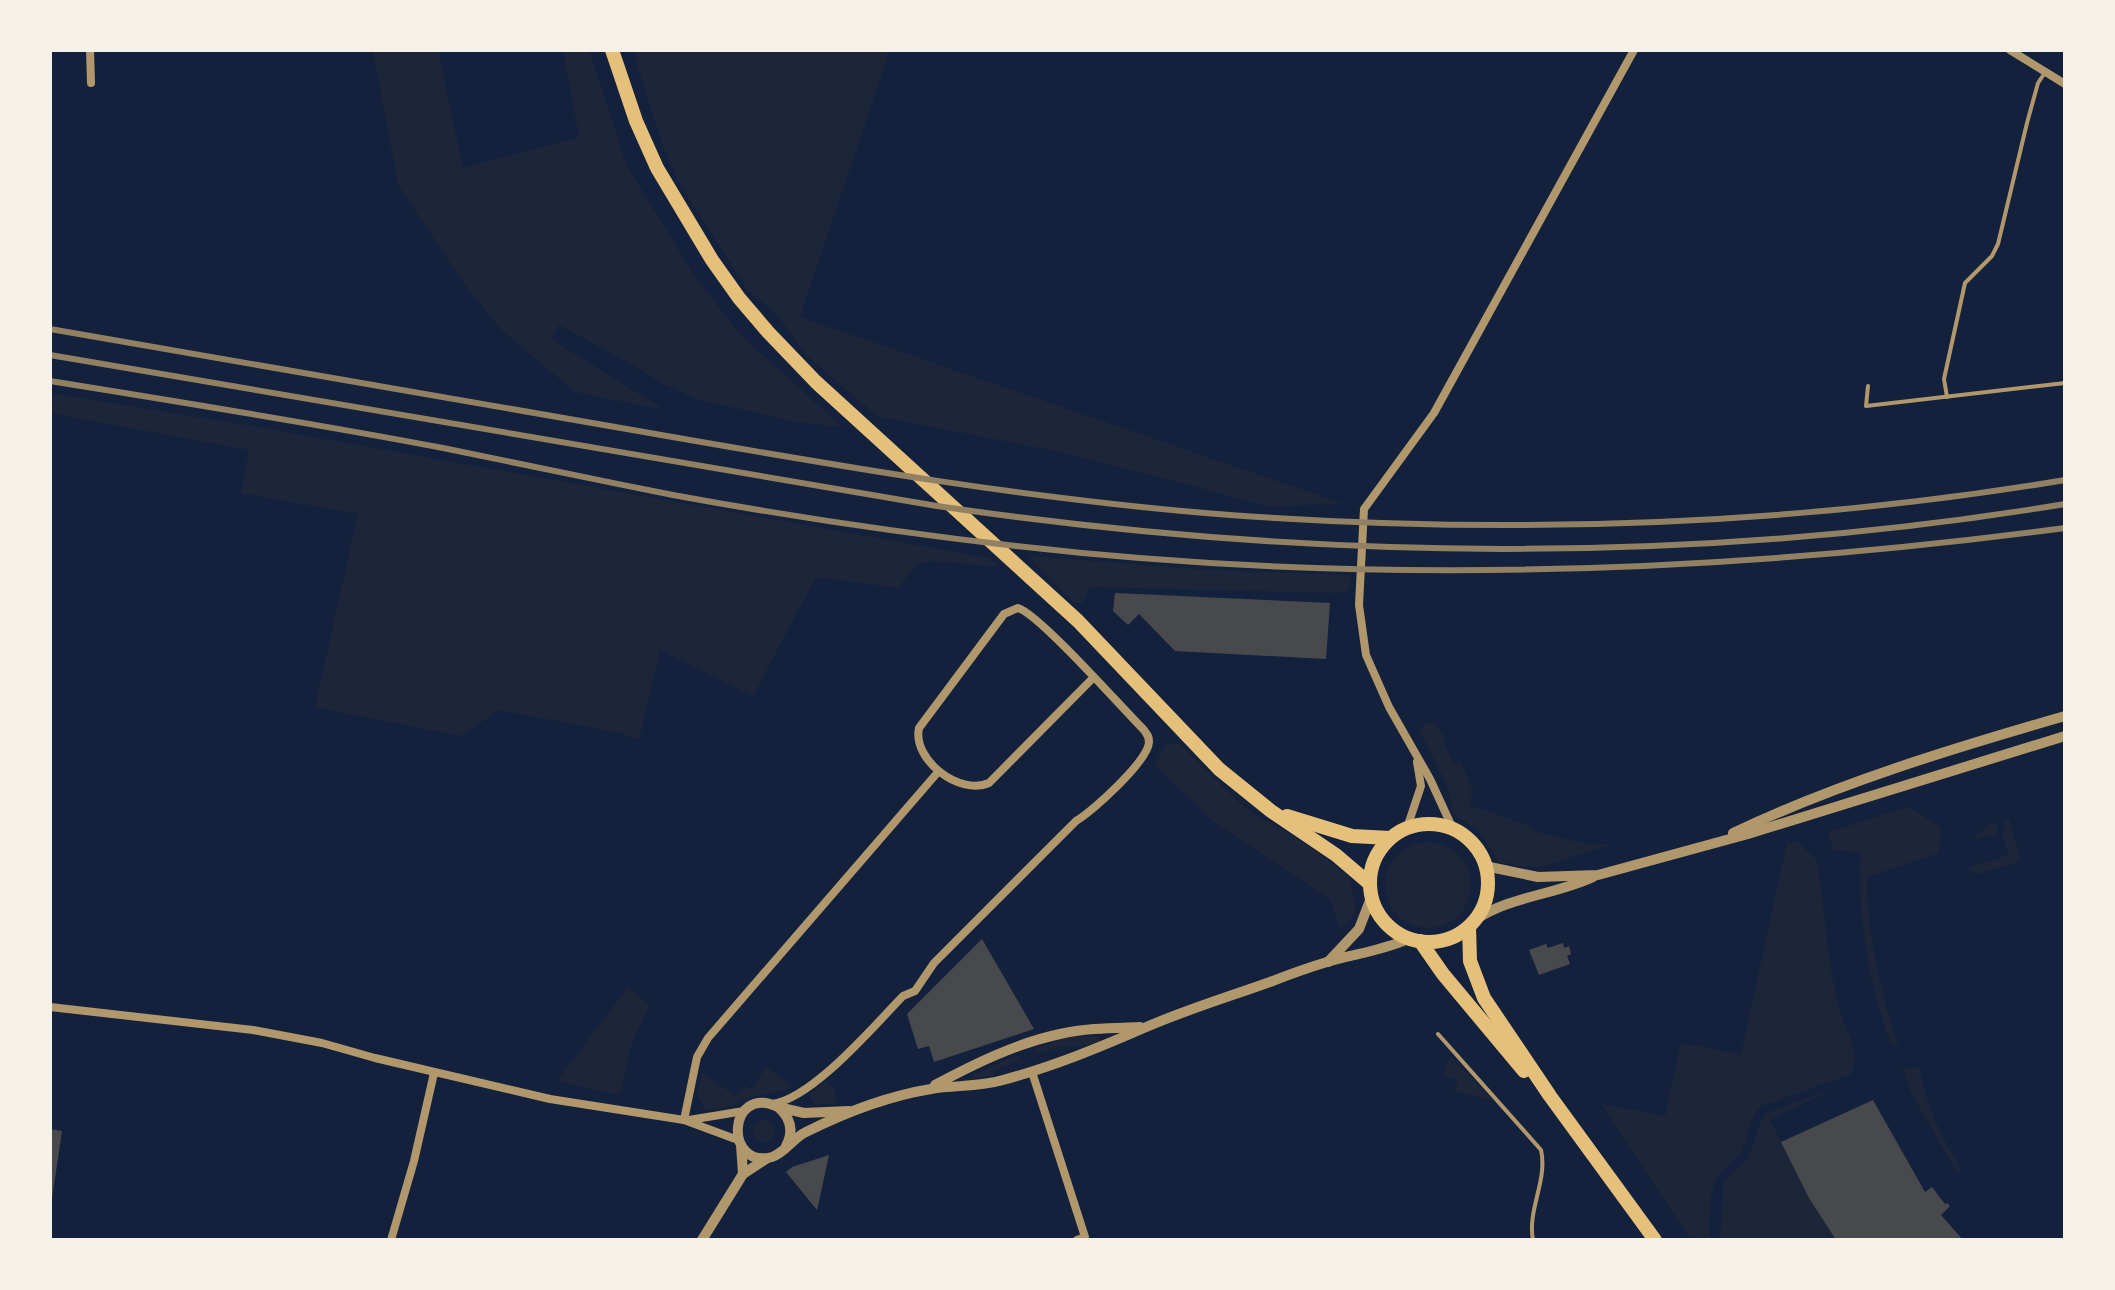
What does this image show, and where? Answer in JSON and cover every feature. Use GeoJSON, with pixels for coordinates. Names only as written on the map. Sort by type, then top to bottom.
{"type":"FeatureCollection","features":[{"type":"Feature","properties":{"kind":"main road"},"geometry":{"type":"LineString","coordinates":[[612,50],[636,121],[657,168],[712,260],[749,309],[816,382],[1095,637],[1219,769],[1271,811],[1336,855],[1370,891],[1386,923],[1414,940],[1529,1077],[1550,1096]]}},
{"type":"Feature","properties":{"kind":"main road"},"geometry":{"type":"LineString","coordinates":[[1271,811],[1352,836],[1390,838]]}},
{"type":"Feature","properties":{"kind":"main road"},"geometry":{"type":"LineString","coordinates":[[1370,891],[1374,860],[1390,838],[1407,828],[1429,824],[1453,829],[1473,844],[1485,866],[1486,898],[1472,924],[1470,961],[1479,987],[1550,1096],[1655,1240]]}},
{"type":"Feature","properties":{"kind":"main road"},"geometry":{"type":"LineString","coordinates":[[1414,940],[1444,940],[1472,924]]}},
{"type":"Feature","properties":{"kind":"street"},"geometry":{"type":"LineString","coordinates":[[90,50],[91,83]]}},
{"type":"Feature","properties":{"kind":"street"},"geometry":{"type":"LineString","coordinates":[[1453,829],[1430,779],[1389,707],[1366,655],[1359,605],[1364,509],[1434,413],[1634,50]]}},
{"type":"Feature","properties":{"kind":"street"},"geometry":{"type":"LineString","coordinates":[[2010,50],[2065,84]]}},
{"type":"Feature","properties":{"kind":"street"},"geometry":{"type":"LineString","coordinates":[[775,1106],[815,1082],[903,996],[915,991],[934,963],[1076,821],[1087,814],[1143,755],[1149,742],[1147,734],[1093,678],[1032,615],[1018,608],[1008,611],[919,728],[919,742],[938,772],[974,787],[989,783],[1093,678]]}},
{"type":"Feature","properties":{"kind":"street"},"geometry":{"type":"LineString","coordinates":[[1717,841],[1795,804],[2065,716]]}},
{"type":"Feature","properties":{"kind":"street"},"geometry":{"type":"LineString","coordinates":[[1472,924],[1494,909],[1576,886],[1598,875],[1764,830],[2065,736]]}},
{"type":"Feature","properties":{"kind":"street"},"geometry":{"type":"LineString","coordinates":[[1407,828],[1421,786],[1414,753]]}},
{"type":"Feature","properties":{"kind":"street"},"geometry":{"type":"LineString","coordinates":[[684,1120],[697,1057],[708,1038],[938,772]]}},
{"type":"Feature","properties":{"kind":"street"},"geometry":{"type":"LineString","coordinates":[[1485,866],[1548,878],[1598,875]]}},
{"type":"Feature","properties":{"kind":"street"},"geometry":{"type":"LineString","coordinates":[[1328,962],[1359,929],[1370,891]]}},
{"type":"Feature","properties":{"kind":"street"},"geometry":{"type":"LineString","coordinates":[[928,1089],[980,1085],[1032,1072],[1087,1054],[1146,1027],[1328,962],[1414,940]]}},
{"type":"Feature","properties":{"kind":"street"},"geometry":{"type":"LineString","coordinates":[[50,1007],[237,1027],[322,1043],[434,1073],[550,1099],[684,1120],[740,1142],[752,1155],[768,1157]]}},
{"type":"Feature","properties":{"kind":"street"},"geometry":{"type":"LineString","coordinates":[[702,1240],[743,1174],[776,1155],[800,1135],[855,1110],[928,1089],[1002,1053],[1050,1036],[1085,1030],[1146,1027]]}},
{"type":"Feature","properties":{"kind":"street"},"geometry":{"type":"LineString","coordinates":[[1032,1072],[1085,1237],[1077,1240]]}},
{"type":"Feature","properties":{"kind":"street"},"geometry":{"type":"LineString","coordinates":[[391,1240],[414,1161],[434,1073]]}},
{"type":"Feature","properties":{"kind":"street"},"geometry":{"type":"LineString","coordinates":[[684,1120],[744,1111],[755,1104],[804,1113],[855,1110]]}},
{"type":"Feature","properties":{"kind":"street"},"geometry":{"type":"LineString","coordinates":[[775,1106],[790,1123],[791,1135],[786,1146]]}},
{"type":"Feature","properties":{"kind":"street"},"geometry":{"type":"LineString","coordinates":[[743,1174],[738,1123],[744,1111]]}},
{"type":"Feature","properties":{"kind":"lane"},"geometry":{"type":"LineString","coordinates":[[1947,397],[1944,379],[1965,283],[1992,256],[1998,244],[2038,83],[2045,72]]}},
{"type":"Feature","properties":{"kind":"lane"},"geometry":{"type":"LineString","coordinates":[[1868,386],[1866,406],[2065,383]]}},
{"type":"Feature","properties":{"kind":"lane"},"geometry":{"type":"LineString","coordinates":[[1438,1034],[1541,1150],[1543,1165],[1532,1225],[1533,1240]]}},
{"type":"Feature","properties":{"kind":"shaded area"},"geometry":{"type":"Polygon","coordinates":[[[373,50],[438,50],[463,168],[579,137],[563,50],[589,50],[626,164],[694,275],[743,338],[841,427],[790,421],[697,399],[663,384],[559,325],[551,339],[665,410],[575,392],[501,330],[464,284],[398,185],[373,50]]]}},
{"type":"Feature","properties":{"kind":"shaded area"},"geometry":{"type":"Polygon","coordinates":[[[633,50],[890,50],[800,317],[1344,504],[1268,506],[1070,454],[877,416],[806,355],[778,316],[747,289],[678,181],[660,138],[633,50]]]}},
{"type":"Feature","properties":{"kind":"shaded area"},"geometry":{"type":"Polygon","coordinates":[[[50,393],[269,429],[989,558],[999,567],[932,561],[916,565],[898,588],[816,577],[753,696],[660,650],[639,740],[620,733],[499,710],[461,736],[315,707],[358,514],[241,493],[249,450],[50,413],[50,393]]]}},
{"type":"Feature","properties":{"kind":"shaded area"},"geometry":{"type":"Polygon","coordinates":[[[1028,556],[1211,570],[1352,575],[1348,591],[1333,593],[1090,587],[1083,602],[1075,604],[1028,556]]]}},
{"type":"Feature","properties":{"kind":"shaded area"},"geometry":{"type":"Polygon","coordinates":[[[1428,722],[1435,725],[1446,739],[1443,742],[1455,765],[1461,762],[1473,791],[1469,805],[1533,827],[1533,831],[1586,844],[1610,845],[1537,868],[1499,862],[1479,831],[1453,814],[1448,787],[1419,729],[1428,722]]]}},
{"type":"Feature","properties":{"kind":"shaded area"},"geometry":{"type":"Polygon","coordinates":[[[1166,743],[1180,744],[1246,809],[1314,849],[1350,878],[1356,912],[1340,931],[1330,899],[1210,819],[1155,765],[1166,743]]]}},
{"type":"Feature","properties":{"kind":"shaded area"},"geometry":{"type":"Polygon","coordinates":[[[1908,807],[1941,827],[1939,853],[1867,877],[1869,920],[1876,963],[1898,1046],[1892,1046],[1866,950],[1860,852],[1830,850],[1832,846],[1828,832],[1908,807]]]}},
{"type":"Feature","properties":{"kind":"shaded area"},"geometry":{"type":"Polygon","coordinates":[[[2009,819],[2021,861],[1978,874],[1970,871],[1969,867],[2009,855],[2002,835],[2009,819]]]}},
{"type":"Feature","properties":{"kind":"shaded area"},"geometry":{"type":"Polygon","coordinates":[[[1992,821],[1998,826],[1997,834],[1972,840],[1992,821]]]}},
{"type":"Feature","properties":{"kind":"shaded area"},"geometry":{"type":"Polygon","coordinates":[[[1428,842],[1452,849],[1464,861],[1471,885],[1464,909],[1452,921],[1428,928],[1404,921],[1392,909],[1385,885],[1392,861],[1404,849],[1428,842]]]}},
{"type":"Feature","properties":{"kind":"shaded area"},"geometry":{"type":"Polygon","coordinates":[[[1798,842],[1816,859],[1832,973],[1840,1011],[1854,1051],[1854,1067],[1850,1075],[1761,1106],[1753,1117],[1741,1154],[1715,1179],[1709,1239],[1689,1237],[1601,1104],[1665,1116],[1681,1043],[1741,1054],[1787,843],[1798,842]]]}},
{"type":"Feature","properties":{"kind":"shaded area"},"geometry":{"type":"Polygon","coordinates":[[[628,987],[650,1005],[632,1042],[620,1095],[557,1081],[628,987]]]}},
{"type":"Feature","properties":{"kind":"shaded area"},"geometry":{"type":"Polygon","coordinates":[[[1099,1036],[1101,1042],[1092,1045],[1062,1047],[1038,1054],[1036,1048],[1069,1037],[1099,1036]]]}},
{"type":"Feature","properties":{"kind":"shaded area"},"geometry":{"type":"Polygon","coordinates":[[[1017,1055],[1020,1060],[994,1070],[993,1076],[971,1079],[971,1076],[1017,1055]]]}},
{"type":"Feature","properties":{"kind":"shaded area"},"geometry":{"type":"Polygon","coordinates":[[[1452,1058],[1494,1101],[1455,1092],[1458,1079],[1445,1076],[1447,1061],[1452,1058]]]}},
{"type":"Feature","properties":{"kind":"shaded area"},"geometry":{"type":"Polygon","coordinates":[[[1919,1066],[1935,1119],[1961,1168],[1957,1172],[1911,1093],[1903,1069],[1919,1066]]]}},
{"type":"Feature","properties":{"kind":"shaded area"},"geometry":{"type":"Polygon","coordinates":[[[766,1067],[793,1086],[719,1109],[705,1109],[697,1095],[702,1073],[736,1096],[744,1085],[751,1090],[766,1067]]]}},
{"type":"Feature","properties":{"kind":"shaded area"},"geometry":{"type":"Polygon","coordinates":[[[826,1081],[835,1090],[837,1103],[815,1105],[809,1095],[826,1081]]]}},
{"type":"Feature","properties":{"kind":"shaded area"},"geometry":{"type":"Polygon","coordinates":[[[1838,1087],[1770,1120],[1809,1198],[1836,1240],[1720,1240],[1723,1183],[1747,1160],[1764,1114],[1838,1087]]]}},
{"type":"Feature","properties":{"kind":"shaded area"},"geometry":{"type":"Polygon","coordinates":[[[764,1120],[772,1123],[775,1131],[772,1139],[764,1142],[756,1139],[753,1131],[756,1123],[764,1120]]]}},
{"type":"Feature","properties":{"kind":"building"},"geometry":{"type":"Polygon","coordinates":[[[1115,593],[1330,603],[1326,659],[1175,651],[1139,614],[1128,625],[1113,611],[1115,593]]]}},
{"type":"Feature","properties":{"kind":"building"},"geometry":{"type":"Polygon","coordinates":[[[982,939],[1034,1029],[934,1062],[929,1046],[918,1049],[907,1014],[982,939]]]}},
{"type":"Feature","properties":{"kind":"building"},"geometry":{"type":"Polygon","coordinates":[[[1563,943],[1564,948],[1569,946],[1571,954],[1567,956],[1570,964],[1539,975],[1529,950],[1546,944],[1548,948],[1563,943]]]}},
{"type":"Feature","properties":{"kind":"building"},"geometry":{"type":"Polygon","coordinates":[[[1873,1100],[1925,1192],[1932,1187],[1950,1206],[1941,1215],[1963,1240],[1836,1240],[1809,1198],[1781,1142],[1873,1100]]]}},
{"type":"Feature","properties":{"kind":"building"},"geometry":{"type":"Polygon","coordinates":[[[50,1129],[62,1131],[52,1198],[50,1198],[50,1129]]]}},
{"type":"Feature","properties":{"kind":"building"},"geometry":{"type":"Polygon","coordinates":[[[829,1155],[817,1210],[786,1172],[792,1167],[829,1155]]]}},
{"type":"Feature","properties":{"kind":"railway"},"geometry":{"type":"LineString","coordinates":[[50,329],[863,469],[1009,491],[1230,515],[1440,524],[1649,522],[1858,508],[2065,480]]}},
{"type":"Feature","properties":{"kind":"railway"},"geometry":{"type":"LineString","coordinates":[[50,355],[937,506],[1218,538],[1360,546],[1501,549],[1643,546],[1784,538],[1925,524],[2065,504]]}},
{"type":"Feature","properties":{"kind":"railway"},"geometry":{"type":"LineString","coordinates":[[50,381],[394,439],[673,495],[801,517],[973,541],[1147,559],[1278,567],[1541,569],[1804,556],[2065,528]]}}]}
